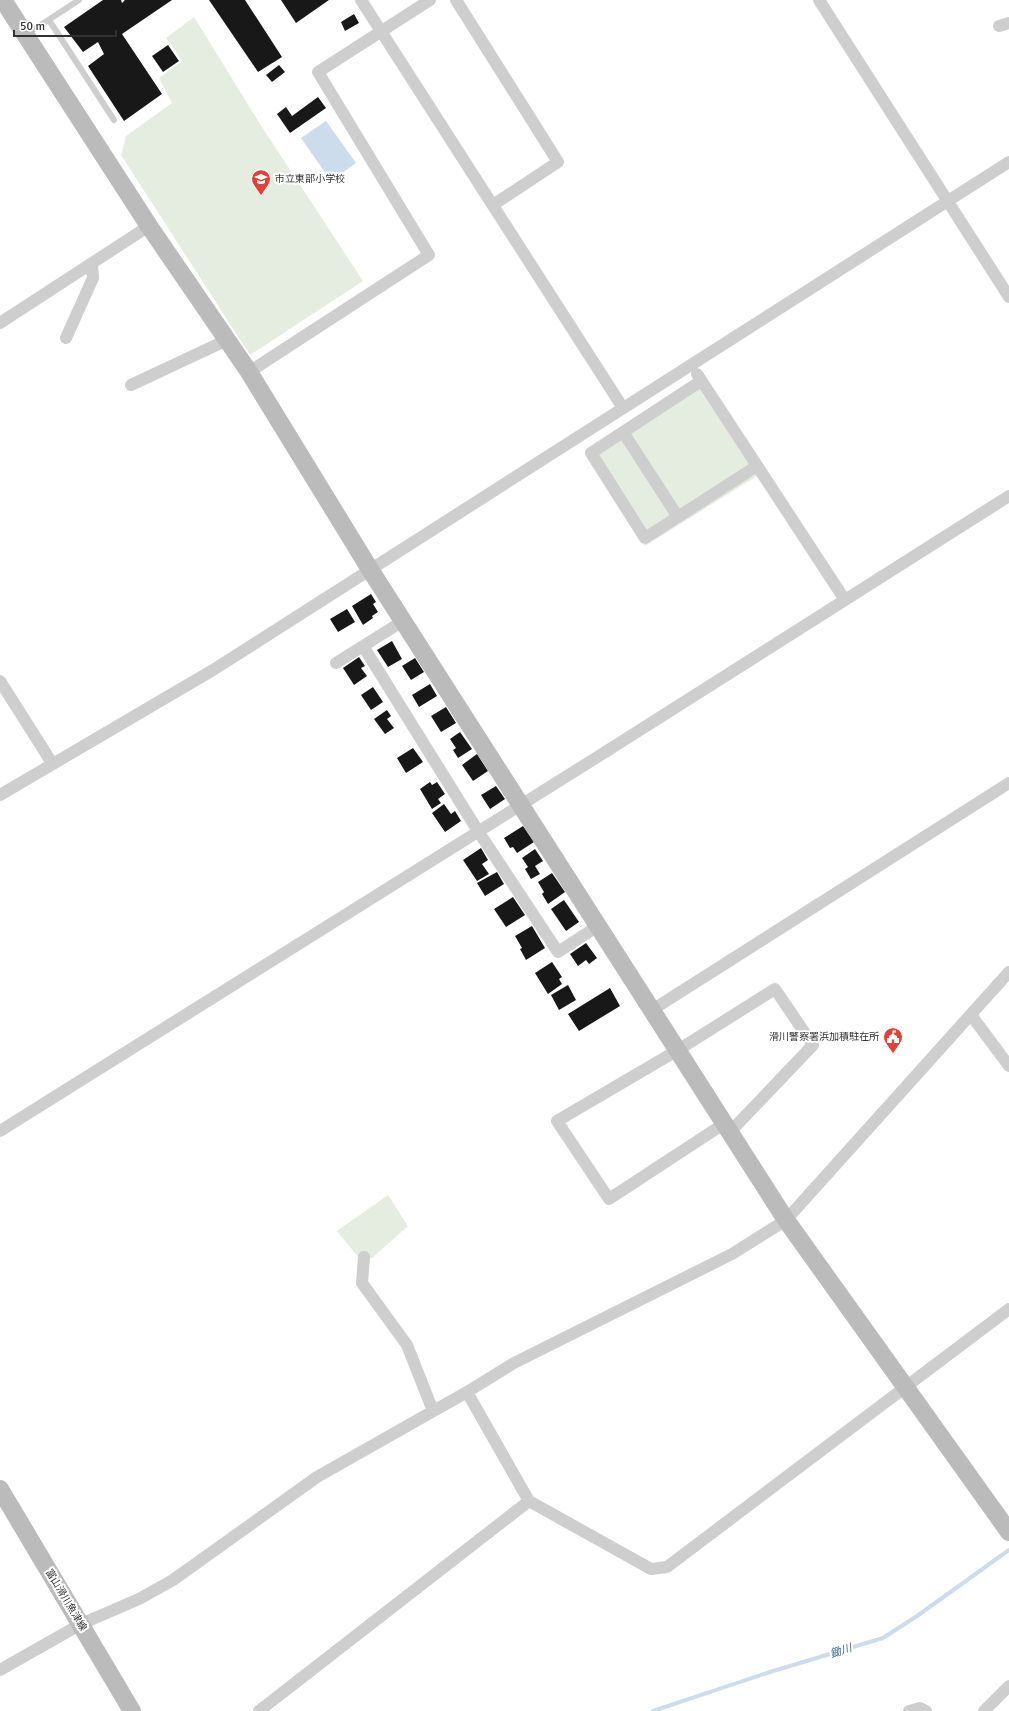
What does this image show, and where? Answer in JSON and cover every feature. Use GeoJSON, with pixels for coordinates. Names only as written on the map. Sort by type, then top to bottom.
{"type":"FeatureCollection","features":[{"type":"Feature","properties":{"kind":"street"},"geometry":{"type":"LineString","coordinates":[[3,0],[149,226],[249,372],[371,571],[786,1220],[1009,1532]]}},
{"type":"Feature","properties":{"kind":"street"},"geometry":{"type":"LineString","coordinates":[[361,0],[622,408]]}},
{"type":"Feature","properties":{"kind":"street"},"geometry":{"type":"LineString","coordinates":[[249,372],[429,255],[318,72],[430,0]]}},
{"type":"Feature","properties":{"kind":"street"},"geometry":{"type":"LineString","coordinates":[[456,0],[558,162],[493,205]]}},
{"type":"Feature","properties":{"kind":"street"},"geometry":{"type":"LineString","coordinates":[[819,0],[1009,297]]}},
{"type":"Feature","properties":{"kind":"street"},"geometry":{"type":"LineString","coordinates":[[0,795],[52,763],[213,670],[371,571],[622,408],[692,366],[1009,162]]}},
{"type":"Feature","properties":{"kind":"street"},"geometry":{"type":"LineString","coordinates":[[0,323],[149,226]]}},
{"type":"Feature","properties":{"kind":"street"},"geometry":{"type":"LineString","coordinates":[[66,338],[93,278],[92,264]]}},
{"type":"Feature","properties":{"kind":"street"},"geometry":{"type":"LineString","coordinates":[[131,385],[227,340]]}},
{"type":"Feature","properties":{"kind":"street"},"geometry":{"type":"LineString","coordinates":[[692,366],[845,600]]}},
{"type":"Feature","properties":{"kind":"street"},"geometry":{"type":"LineString","coordinates":[[701,381],[591,453],[645,538],[757,466]]}},
{"type":"Feature","properties":{"kind":"street"},"geometry":{"type":"LineString","coordinates":[[623,432],[678,517]]}},
{"type":"Feature","properties":{"kind":"street"},"geometry":{"type":"LineString","coordinates":[[0,1131],[1009,496]]}},
{"type":"Feature","properties":{"kind":"street"},"geometry":{"type":"LineString","coordinates":[[336,663],[403,621]]}},
{"type":"Feature","properties":{"kind":"street"},"geometry":{"type":"LineString","coordinates":[[363,646],[478,831],[558,952],[598,926]]}},
{"type":"Feature","properties":{"kind":"street"},"geometry":{"type":"LineString","coordinates":[[0,681],[52,763]]}},
{"type":"Feature","properties":{"kind":"street"},"geometry":{"type":"LineString","coordinates":[[652,1010],[1009,783]]}},
{"type":"Feature","properties":{"kind":"street"},"geometry":{"type":"LineString","coordinates":[[0,1670],[81,1624],[140,1599],[173,1580],[317,1477],[467,1392],[514,1363],[732,1254],[786,1220],[1009,972]]}},
{"type":"Feature","properties":{"kind":"street"},"geometry":{"type":"LineString","coordinates":[[776,989],[813,1045],[728,1128],[609,1199],[557,1121],[678,1050],[776,989]]}},
{"type":"Feature","properties":{"kind":"street"},"geometry":{"type":"LineString","coordinates":[[971,1015],[1009,1066]]}},
{"type":"Feature","properties":{"kind":"street"},"geometry":{"type":"LineString","coordinates":[[364,1256],[362,1282],[407,1345],[433,1411]]}},
{"type":"Feature","properties":{"kind":"street"},"geometry":{"type":"LineString","coordinates":[[467,1392],[528,1501],[651,1569],[667,1567],[1009,1309]]}},
{"type":"Feature","properties":{"kind":"street","name":"富山滑川魚津線"},"geometry":{"type":"LineString","coordinates":[[0,1490],[132,1711]]}},
{"type":"Feature","properties":{"kind":"street"},"geometry":{"type":"LineString","coordinates":[[259,1711],[528,1501]]}},
{"type":"Feature","properties":{"kind":"street"},"geometry":{"type":"LineString","coordinates":[[984,1711],[1009,1686]]}},
{"type":"Feature","properties":{"kind":"street"},"geometry":{"type":"LineString","coordinates":[[909,1711],[920,1708],[926,1711]]}},
{"type":"Feature","properties":{"kind":"lane"},"geometry":{"type":"LineString","coordinates":[[26,35],[79,0]]}},
{"type":"Feature","properties":{"kind":"lane"},"geometry":{"type":"LineString","coordinates":[[48,20],[114,120]]}},
{"type":"Feature","properties":{"kind":"shaded area"},"geometry":{"type":"Polygon","coordinates":[[[194,17],[260,124],[363,281],[250,355],[121,155],[126,136],[172,103],[159,78],[182,61],[166,38],[194,17]]]}},
{"type":"Feature","properties":{"kind":"shaded area"},"geometry":{"type":"Polygon","coordinates":[[[694,381],[757,476],[645,546],[586,452],[694,381]]]}},
{"type":"Feature","properties":{"kind":"shaded area"},"geometry":{"type":"Polygon","coordinates":[[[388,1195],[408,1226],[372,1258],[359,1258],[337,1231],[388,1195]]]}},
{"type":"Feature","properties":{"kind":"water"},"geometry":{"type":"Polygon","coordinates":[[[326,121],[356,163],[331,181],[301,138],[326,121]]]}},
{"type":"Feature","properties":{"kind":"building"},"geometry":{"type":"Polygon","coordinates":[[[103,0],[121,0],[122,3],[125,0],[172,0],[122,34],[162,94],[124,121],[88,66],[104,54],[98,42],[83,52],[64,27],[103,0]]]}},
{"type":"Feature","properties":{"kind":"building"},"geometry":{"type":"Polygon","coordinates":[[[209,0],[245,0],[282,57],[258,72],[209,0]]]}},
{"type":"Feature","properties":{"kind":"building"},"geometry":{"type":"Polygon","coordinates":[[[281,0],[329,0],[296,23],[281,0]]]}},
{"type":"Feature","properties":{"kind":"building"},"geometry":{"type":"Polygon","coordinates":[[[354,14],[359,23],[345,31],[341,22],[354,14]]]}},
{"type":"Feature","properties":{"kind":"building"},"geometry":{"type":"Polygon","coordinates":[[[168,45],[179,61],[163,72],[152,56],[168,45]]]}},
{"type":"Feature","properties":{"kind":"building"},"geometry":{"type":"Polygon","coordinates":[[[279,65],[285,72],[272,82],[266,75],[279,65]]]}},
{"type":"Feature","properties":{"kind":"building"},"geometry":{"type":"Polygon","coordinates":[[[318,97],[326,108],[290,133],[277,114],[286,107],[292,116],[318,97]]]}},
{"type":"Feature","properties":{"kind":"building"},"geometry":{"type":"Polygon","coordinates":[[[371,594],[376,602],[373,604],[378,612],[372,616],[373,618],[363,625],[352,606],[371,594]]]}},
{"type":"Feature","properties":{"kind":"building"},"geometry":{"type":"Polygon","coordinates":[[[347,609],[355,622],[338,632],[330,619],[347,609]]]}},
{"type":"Feature","properties":{"kind":"building"},"geometry":{"type":"Polygon","coordinates":[[[392,641],[402,659],[388,667],[377,650],[392,641]]]}},
{"type":"Feature","properties":{"kind":"building"},"geometry":{"type":"Polygon","coordinates":[[[359,657],[365,666],[361,668],[367,676],[354,685],[343,668],[359,657]]]}},
{"type":"Feature","properties":{"kind":"building"},"geometry":{"type":"Polygon","coordinates":[[[415,658],[424,672],[411,680],[402,666],[415,658]]]}},
{"type":"Feature","properties":{"kind":"building"},"geometry":{"type":"Polygon","coordinates":[[[430,684],[437,696],[419,707],[412,695],[430,684]]]}},
{"type":"Feature","properties":{"kind":"building"},"geometry":{"type":"Polygon","coordinates":[[[373,687],[383,702],[371,710],[361,695],[373,687]]]}},
{"type":"Feature","properties":{"kind":"building"},"geometry":{"type":"Polygon","coordinates":[[[446,707],[456,723],[441,732],[431,716],[446,707]]]}},
{"type":"Feature","properties":{"kind":"building"},"geometry":{"type":"Polygon","coordinates":[[[387,710],[391,716],[387,719],[394,728],[385,734],[374,719],[387,710]]]}},
{"type":"Feature","properties":{"kind":"building"},"geometry":{"type":"Polygon","coordinates":[[[460,732],[472,749],[458,758],[453,750],[456,748],[450,739],[460,732]]]}},
{"type":"Feature","properties":{"kind":"building"},"geometry":{"type":"Polygon","coordinates":[[[413,748],[423,762],[406,773],[397,758],[413,748]]]}},
{"type":"Feature","properties":{"kind":"building"},"geometry":{"type":"Polygon","coordinates":[[[477,754],[488,771],[473,781],[462,765],[477,754]]]}},
{"type":"Feature","properties":{"kind":"building"},"geometry":{"type":"Polygon","coordinates":[[[430,782],[432,785],[437,782],[445,794],[438,799],[441,803],[432,809],[420,789],[430,782]]]}},
{"type":"Feature","properties":{"kind":"building"},"geometry":{"type":"Polygon","coordinates":[[[496,786],[505,799],[490,809],[481,795],[496,786]]]}},
{"type":"Feature","properties":{"kind":"building"},"geometry":{"type":"Polygon","coordinates":[[[444,804],[451,814],[455,811],[461,821],[445,832],[432,813],[444,804]]]}},
{"type":"Feature","properties":{"kind":"building"},"geometry":{"type":"Polygon","coordinates":[[[523,826],[534,842],[517,853],[513,847],[510,848],[504,838],[523,826]]]}},
{"type":"Feature","properties":{"kind":"building"},"geometry":{"type":"Polygon","coordinates":[[[481,848],[488,860],[482,864],[489,874],[477,881],[463,860],[481,848]]]}},
{"type":"Feature","properties":{"kind":"building"},"geometry":{"type":"Polygon","coordinates":[[[535,849],[543,861],[535,866],[540,874],[531,879],[525,869],[528,867],[522,858],[535,849]]]}},
{"type":"Feature","properties":{"kind":"building"},"geometry":{"type":"Polygon","coordinates":[[[497,872],[504,884],[485,896],[477,883],[497,872]]]}},
{"type":"Feature","properties":{"kind":"building"},"geometry":{"type":"Polygon","coordinates":[[[552,873],[565,892],[548,904],[542,894],[544,892],[538,882],[552,873]]]}},
{"type":"Feature","properties":{"kind":"building"},"geometry":{"type":"Polygon","coordinates":[[[513,897],[525,915],[506,927],[494,909],[513,897]]]}},
{"type":"Feature","properties":{"kind":"building"},"geometry":{"type":"Polygon","coordinates":[[[564,900],[579,922],[566,931],[551,909],[564,900]]]}},
{"type":"Feature","properties":{"kind":"building"},"geometry":{"type":"Polygon","coordinates":[[[532,926],[545,948],[526,960],[520,949],[522,948],[515,936],[532,926]]]}},
{"type":"Feature","properties":{"kind":"building"},"geometry":{"type":"Polygon","coordinates":[[[586,943],[597,958],[589,964],[586,960],[578,966],[570,954],[586,943]]]}},
{"type":"Feature","properties":{"kind":"building"},"geometry":{"type":"Polygon","coordinates":[[[552,962],[562,977],[559,979],[562,984],[548,994],[535,973],[552,962]]]}},
{"type":"Feature","properties":{"kind":"building"},"geometry":{"type":"Polygon","coordinates":[[[568,985],[576,1000],[559,1010],[551,995],[568,985]]]}},
{"type":"Feature","properties":{"kind":"building"},"geometry":{"type":"Polygon","coordinates":[[[610,988],[620,1006],[579,1031],[568,1014],[610,988]]]}},
{"type":"Feature","properties":{"kind":"waterway","name":"鋤川"},"geometry":{"type":"LineString","coordinates":[[653,1711],[770,1672],[883,1638],[917,1616],[1009,1550]]}},
{"type":"Feature","properties":{"kind":"place","name":"市立東部小学校"},"geometry":{"type":"Point","coordinates":[261,196]}},
{"type":"Feature","properties":{"kind":"place","name":"滑川警察署浜加積駐在所"},"geometry":{"type":"Point","coordinates":[893,1054]}}]}
